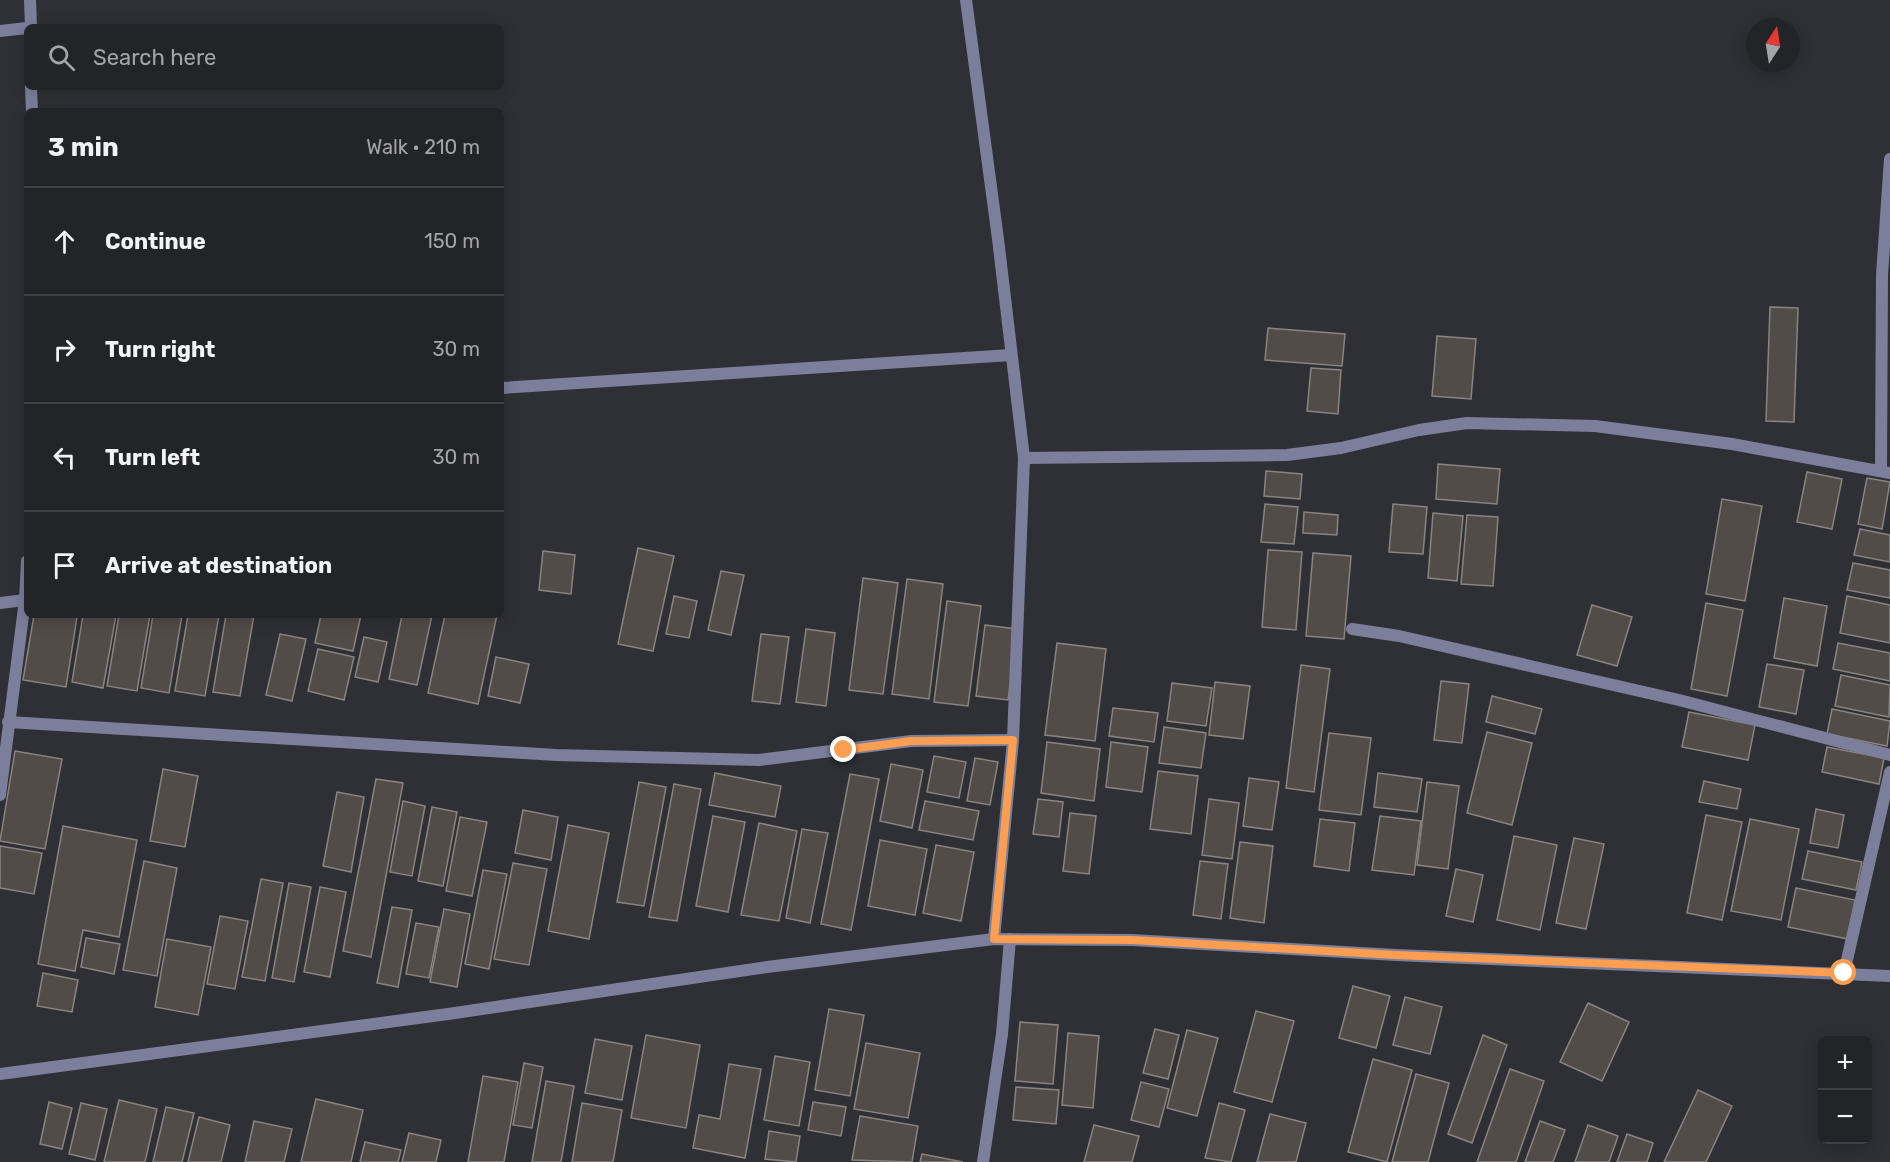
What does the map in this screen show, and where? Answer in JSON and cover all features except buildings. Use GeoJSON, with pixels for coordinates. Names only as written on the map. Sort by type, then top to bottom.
{"type":"FeatureCollection","features":[{"type":"Feature","properties":{"kind":"street"},"geometry":{"type":"LineString","coordinates":[[29,24],[30,0]]}},
{"type":"Feature","properties":{"kind":"street"},"geometry":{"type":"LineString","coordinates":[[966,0],[1024,458],[1013,740],[994,939]]}},
{"type":"Feature","properties":{"kind":"street"},"geometry":{"type":"LineString","coordinates":[[0,31],[24,28]]}},
{"type":"Feature","properties":{"kind":"street"},"geometry":{"type":"LineString","coordinates":[[32,90],[32,108]]}},
{"type":"Feature","properties":{"kind":"street"},"geometry":{"type":"LineString","coordinates":[[1024,458],[1287,455],[1341,448],[1419,430],[1467,423],[1595,426],[1732,444],[1885,472],[1882,275],[1890,159]]}},
{"type":"Feature","properties":{"kind":"street"},"geometry":{"type":"LineString","coordinates":[[504,388],[1011,355]]}},
{"type":"Feature","properties":{"kind":"street"},"geometry":{"type":"LineString","coordinates":[[0,603],[24,600]]}},
{"type":"Feature","properties":{"kind":"street"},"geometry":{"type":"LineString","coordinates":[[0,795],[24,607]]}},
{"type":"Feature","properties":{"kind":"street"},"geometry":{"type":"LineString","coordinates":[[1352,629],[1399,636],[1679,700],[1890,755]]}},
{"type":"Feature","properties":{"kind":"street"},"geometry":{"type":"LineString","coordinates":[[8,722],[556,755],[759,760],[911,741],[1013,740]]}},
{"type":"Feature","properties":{"kind":"street"},"geometry":{"type":"LineString","coordinates":[[1844,973],[1890,772]]}},
{"type":"Feature","properties":{"kind":"street"},"geometry":{"type":"LineString","coordinates":[[0,1074],[448,1014],[767,967],[994,939],[1132,940],[1396,955],[1890,976]]}},
{"type":"Feature","properties":{"kind":"street"},"geometry":{"type":"LineString","coordinates":[[983,1162],[1002,1034],[1010,939]]}},
{"type":"Feature","properties":{"kind":"route"},"geometry":{"type":"LineString","coordinates":[[844,750],[911,741],[1013,740],[994,939],[1132,940],[1396,955],[1844,973]]}}]}
